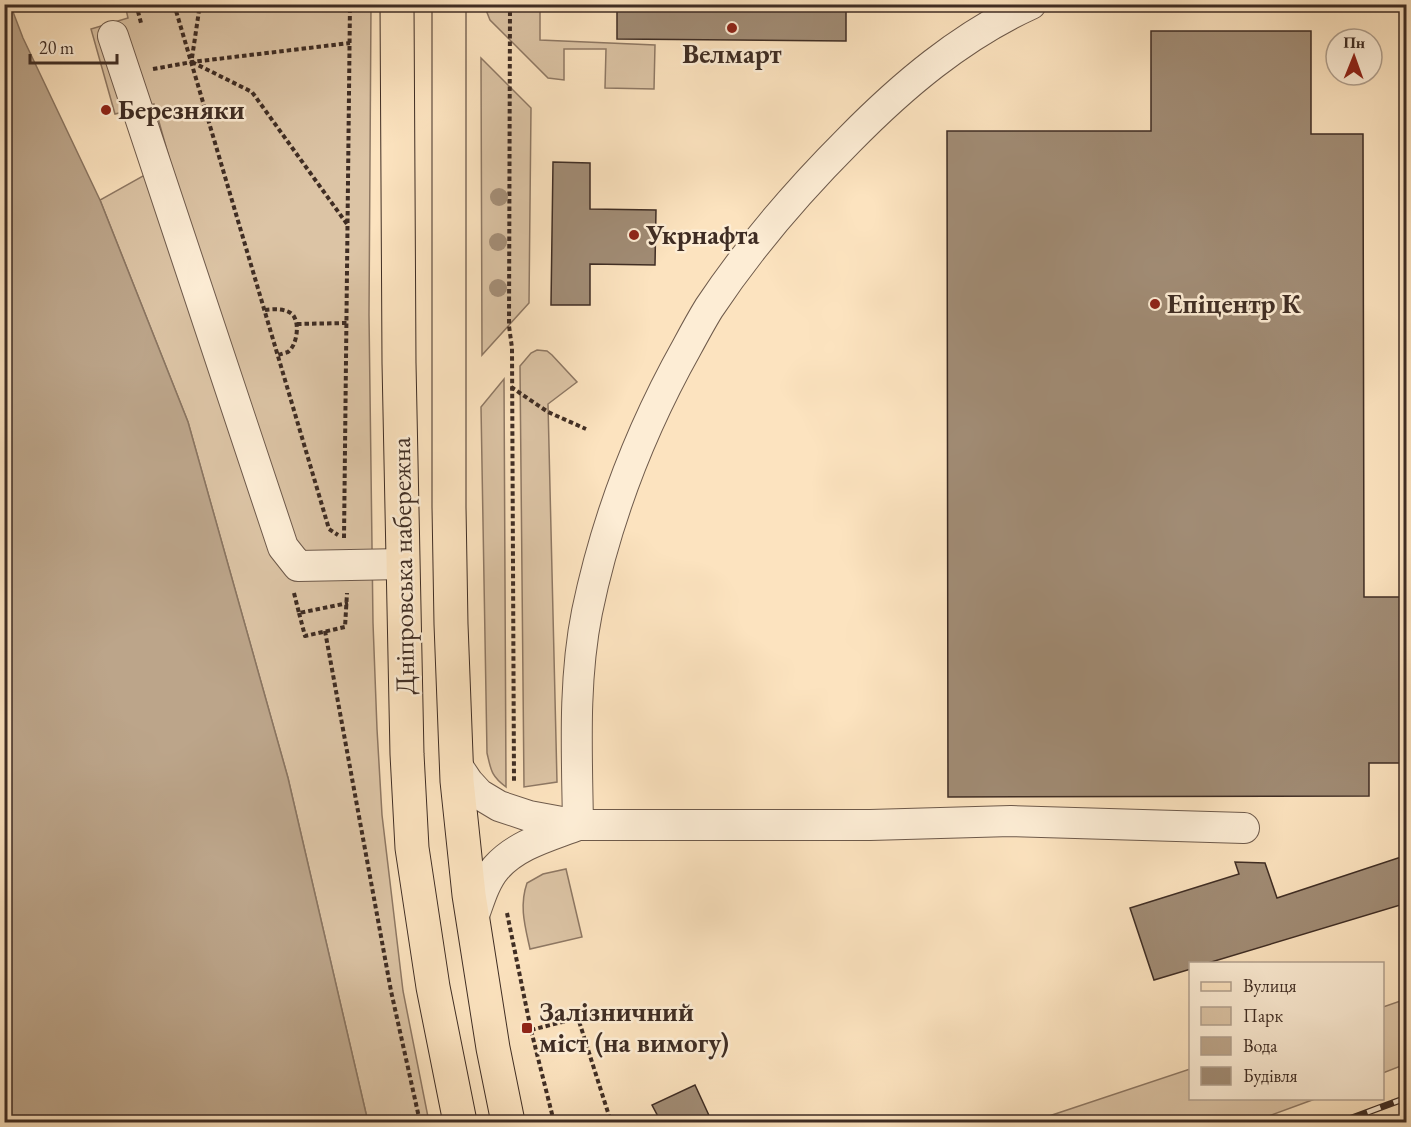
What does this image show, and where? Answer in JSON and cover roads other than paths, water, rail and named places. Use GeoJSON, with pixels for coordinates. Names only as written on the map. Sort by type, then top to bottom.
{"type":"FeatureCollection","features":[{"type":"Feature","properties":{"kind":"main road","name":"Дніпровська набережна"},"geometry":{"type":"LineString","coordinates":[[397,4],[399,363],[407,754],[412,848],[433,987],[460,1122]]}},
{"type":"Feature","properties":{"kind":"main road","name":"Дніпровська набережна"},"geometry":{"type":"LineString","coordinates":[[449,4],[449,507],[456,764],[473,918],[493,1048],[508,1122]]}},
{"type":"Feature","properties":{"kind":"lane"},"geometry":{"type":"LineString","coordinates":[[578,825],[576,729],[586,615],[606,536],[627,474],[664,389],[679,361],[708,309],[760,238],[815,174],[867,121],[926,69],[979,32],[1031,4]]}},
{"type":"Feature","properties":{"kind":"lane"},"geometry":{"type":"LineString","coordinates":[[113,36],[283,548],[298,566],[344,552],[403,564]]}},
{"type":"Feature","properties":{"kind":"lane"},"geometry":{"type":"LineString","coordinates":[[456,764],[479,794],[499,806],[529,816],[578,825],[870,825],[1011,821],[1244,828]]}},
{"type":"Feature","properties":{"kind":"lane"},"geometry":{"type":"LineString","coordinates":[[473,918],[496,868],[526,845],[578,825]]}},
{"type":"Feature","properties":{"kind":"water"},"geometry":{"type":"Polygon","coordinates":[[[10,4],[23,38],[100,200],[188,422],[288,778],[368,1122],[5,1122],[4,5],[10,4]]]}},
{"type":"Feature","properties":{"kind":"railway"},"geometry":{"type":"LineString","coordinates":[[1341,1122],[1406,1098]]}},
{"type":"Feature","properties":{"kind":"railway"},"geometry":{"type":"LineString","coordinates":[[1396,1122],[1406,1119]]}},
{"type":"Feature","properties":{"kind":"place","name":"Велмарт"},"geometry":{"type":"Point","coordinates":[732,28]}},
{"type":"Feature","properties":{"kind":"place","name":"Березняки"},"geometry":{"type":"Point","coordinates":[106,110]}},
{"type":"Feature","properties":{"kind":"place","name":"Укрнафта"},"geometry":{"type":"Point","coordinates":[634,235]}},
{"type":"Feature","properties":{"kind":"place","name":"Епіцентр К"},"geometry":{"type":"Point","coordinates":[1155,304]}},
{"type":"Feature","properties":{"kind":"place","name":"Залізничний міст (на вимогу)"},"geometry":{"type":"Point","coordinates":[527,1028]}}]}
